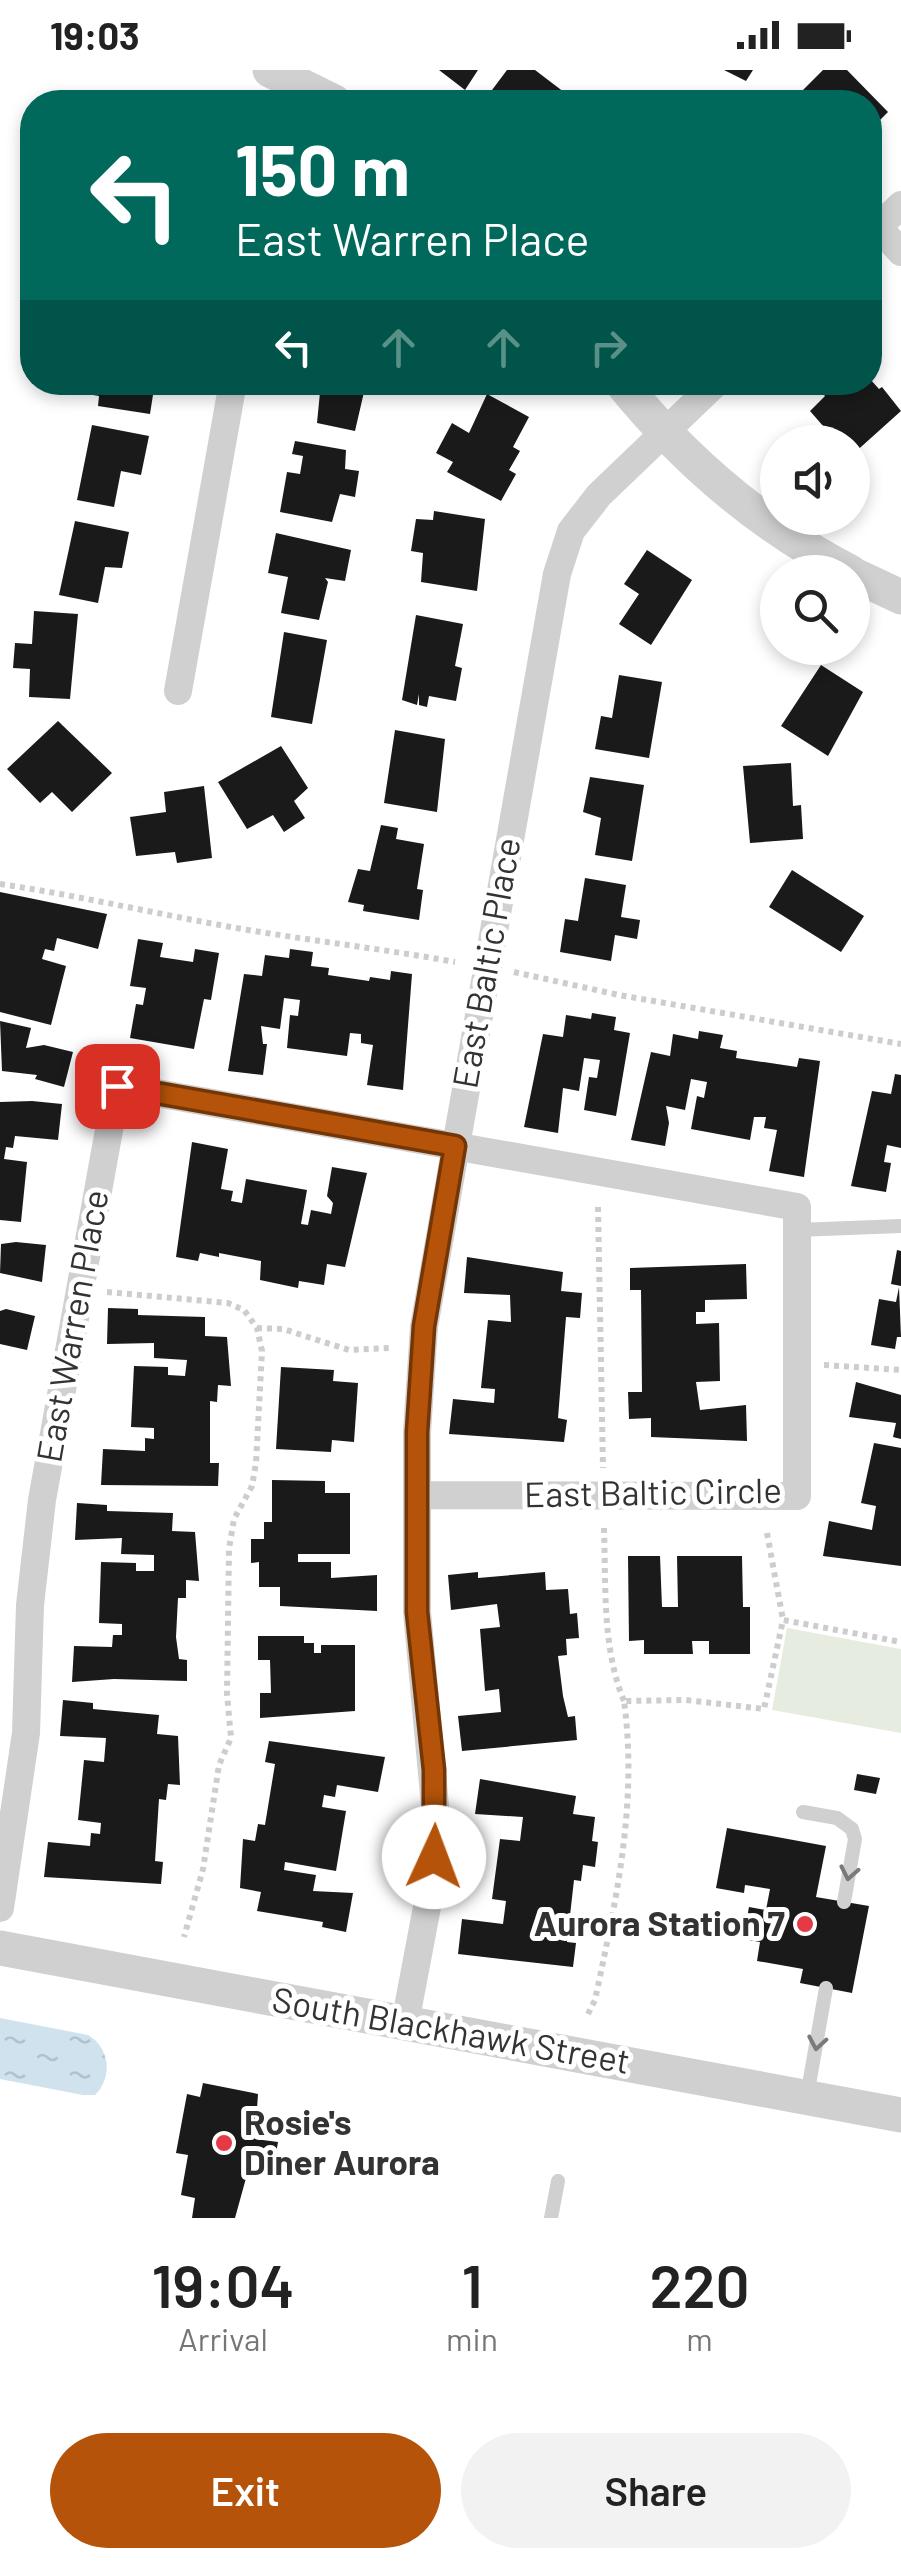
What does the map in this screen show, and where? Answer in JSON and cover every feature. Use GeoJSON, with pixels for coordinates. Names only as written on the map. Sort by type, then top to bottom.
{"type":"FeatureCollection","features":[{"type":"Feature","properties":{"kind":"street"},"geometry":{"type":"LineString","coordinates":[[270,70],[310,90]]}},
{"type":"Feature","properties":{"kind":"street"},"geometry":{"type":"LineString","coordinates":[[882,223],[901,205]]}},
{"type":"Feature","properties":{"kind":"street"},"geometry":{"type":"LineString","coordinates":[[178,690],[230,395]]}},
{"type":"Feature","properties":{"kind":"street"},"geometry":{"type":"LineString","coordinates":[[632,395],[664,433],[758,514],[823,555]]}},
{"type":"Feature","properties":{"kind":"street","name":"East Baltic Place"},"geometry":{"type":"LineString","coordinates":[[405,2023],[431,1886],[437,1828],[417,1612],[424,1326],[557,574],[571,531],[598,495],[703,395]]}},
{"type":"Feature","properties":{"kind":"street"},"geometry":{"type":"LineString","coordinates":[[870,582],[901,597]]}},
{"type":"Feature","properties":{"kind":"street","name":"East Warren Place"},"geometry":{"type":"LineString","coordinates":[[0,1908],[26,1733],[30,1604],[42,1500],[117,1086],[455,1146]]}},
{"type":"Feature","properties":{"kind":"street"},"geometry":{"type":"LineString","coordinates":[[455,1146],[797,1207],[797,1230]]}},
{"type":"Feature","properties":{"kind":"street","name":"East Baltic Circle"},"geometry":{"type":"LineString","coordinates":[[418,1495],[797,1496],[797,1230]]}},
{"type":"Feature","properties":{"kind":"street","name":"South Blackhawk Street"},"geometry":{"type":"LineString","coordinates":[[0,1948],[901,2115]]}},
{"type":"Feature","properties":{"kind":"lane"},"geometry":{"type":"LineString","coordinates":[[797,1230],[901,1226]]}},
{"type":"Feature","properties":{"kind":"lane"},"geometry":{"type":"LineString","coordinates":[[802,1812],[837,1818],[852,1829],[844,1902]]}},
{"type":"Feature","properties":{"kind":"lane"},"geometry":{"type":"LineString","coordinates":[[807,2098],[826,1988]]}},
{"type":"Feature","properties":{"kind":"lane"},"geometry":{"type":"LineString","coordinates":[[551,2218],[558,2181]]}},
{"type":"Feature","properties":{"kind":"path"},"geometry":{"type":"LineString","coordinates":[[0,884],[128,904],[294,938],[366,944],[455,962]]}},
{"type":"Feature","properties":{"kind":"path"},"geometry":{"type":"LineString","coordinates":[[512,972],[901,1044]]}},
{"type":"Feature","properties":{"kind":"path"},"geometry":{"type":"LineString","coordinates":[[598,1207],[603,1474]]}},
{"type":"Feature","properties":{"kind":"path"},"geometry":{"type":"LineString","coordinates":[[106,1292],[228,1303],[244,1310],[257,1328],[262,1351],[256,1463],[252,1486],[234,1519],[229,1549],[227,1694],[231,1738],[219,1765],[202,1869],[184,1937]]}},
{"type":"Feature","properties":{"kind":"path"},"geometry":{"type":"LineString","coordinates":[[257,1328],[283,1328],[349,1350],[389,1348]]}},
{"type":"Feature","properties":{"kind":"path"},"geometry":{"type":"LineString","coordinates":[[818,1365],[901,1370]]}},
{"type":"Feature","properties":{"kind":"path"},"geometry":{"type":"LineString","coordinates":[[588,2014],[595,2000],[626,1839],[630,1768],[624,1702],[609,1649],[604,1528]]}},
{"type":"Feature","properties":{"kind":"path"},"geometry":{"type":"LineString","coordinates":[[624,1702],[686,1700],[764,1709],[783,1620],[767,1533]]}},
{"type":"Feature","properties":{"kind":"path"},"geometry":{"type":"LineString","coordinates":[[783,1620],[901,1642]]}},
{"type":"Feature","properties":{"kind":"shaded area"},"geometry":{"type":"Polygon","coordinates":[[[787,1628],[901,1649],[901,1733],[772,1710],[787,1628]]]}},
{"type":"Feature","properties":{"kind":"water"},"geometry":{"type":"Polygon","coordinates":[[[0,2018],[88,2035],[105,2055],[106,2072],[101,2088],[95,2095],[83,2095],[0,2079],[0,2018]]]}},
{"type":"Feature","properties":{"kind":"building"},"geometry":{"type":"Polygon","coordinates":[[[439,70],[478,70],[465,90],[439,70]]]}},
{"type":"Feature","properties":{"kind":"building"},"geometry":{"type":"Polygon","coordinates":[[[507,70],[535,70],[561,90],[492,90],[507,70]]]}},
{"type":"Feature","properties":{"kind":"building"},"geometry":{"type":"Polygon","coordinates":[[[724,70],[753,70],[746,81],[724,70]]]}},
{"type":"Feature","properties":{"kind":"building"},"geometry":{"type":"Polygon","coordinates":[[[823,70],[847,70],[867,90],[803,90],[823,70]]]}},
{"type":"Feature","properties":{"kind":"building"},"geometry":{"type":"Polygon","coordinates":[[[882,387],[901,411],[870,439],[870,425],[822,425],[810,411],[824,395],[882,395],[882,387]]]}},
{"type":"Feature","properties":{"kind":"building"},"geometry":{"type":"Polygon","coordinates":[[[93,395],[153,395],[150,414],[98,406],[99,396],[93,395]]]}},
{"type":"Feature","properties":{"kind":"building"},"geometry":{"type":"Polygon","coordinates":[[[320,395],[363,395],[355,431],[317,423],[320,395]]]}},
{"type":"Feature","properties":{"kind":"building"},"geometry":{"type":"Polygon","coordinates":[[[487,395],[529,417],[513,447],[520,451],[509,470],[516,474],[501,501],[447,472],[453,462],[436,453],[452,423],[469,433],[487,395]]]}},
{"type":"Feature","properties":{"kind":"building"},"geometry":{"type":"Polygon","coordinates":[[[92,425],[149,436],[141,475],[121,471],[114,507],[77,500],[92,425]]]}},
{"type":"Feature","properties":{"kind":"building"},"geometry":{"type":"Polygon","coordinates":[[[295,441],[346,450],[345,469],[359,471],[355,497],[340,494],[332,522],[280,512],[287,472],[300,474],[303,456],[292,454],[295,441]]]}},
{"type":"Feature","properties":{"kind":"building"},"geometry":{"type":"Polygon","coordinates":[[[434,511],[485,519],[477,591],[421,582],[423,553],[411,551],[416,519],[433,520],[434,511]]]}},
{"type":"Feature","properties":{"kind":"building"},"geometry":{"type":"Polygon","coordinates":[[[75,521],[129,532],[122,568],[105,567],[98,603],[59,595],[75,521]]]}},
{"type":"Feature","properties":{"kind":"building"},"geometry":{"type":"Polygon","coordinates":[[[276,533],[351,550],[345,581],[325,578],[328,582],[319,620],[281,613],[288,577],[268,573],[276,533]]]}},
{"type":"Feature","properties":{"kind":"building"},"geometry":{"type":"Polygon","coordinates":[[[647,550],[692,580],[651,645],[619,624],[639,594],[624,584],[647,550]]]}},
{"type":"Feature","properties":{"kind":"building"},"geometry":{"type":"Polygon","coordinates":[[[34,611],[78,614],[70,699],[29,697],[30,669],[13,668],[15,643],[32,644],[34,611]]]}},
{"type":"Feature","properties":{"kind":"building"},"geometry":{"type":"Polygon","coordinates":[[[416,615],[463,624],[455,666],[462,668],[456,701],[429,696],[427,707],[419,705],[419,694],[417,705],[402,700],[416,615]]]}},
{"type":"Feature","properties":{"kind":"building"},"geometry":{"type":"Polygon","coordinates":[[[284,632],[327,640],[312,724],[271,717],[284,632]]]}},
{"type":"Feature","properties":{"kind":"building"},"geometry":{"type":"Polygon","coordinates":[[[821,665],[863,692],[828,756],[781,726],[821,665]]]}},
{"type":"Feature","properties":{"kind":"building"},"geometry":{"type":"Polygon","coordinates":[[[619,675],[662,682],[649,758],[595,749],[601,716],[612,718],[619,675]]]}},
{"type":"Feature","properties":{"kind":"building"},"geometry":{"type":"Polygon","coordinates":[[[58,721],[112,773],[72,812],[52,792],[40,803],[7,769],[58,721]]]}},
{"type":"Feature","properties":{"kind":"building"},"geometry":{"type":"Polygon","coordinates":[[[395,730],[445,739],[437,812],[384,803],[395,730]]]}},
{"type":"Feature","properties":{"kind":"building"},"geometry":{"type":"Polygon","coordinates":[[[281,746],[308,788],[294,801],[305,818],[284,832],[273,815],[247,829],[218,782],[281,746]]]}},
{"type":"Feature","properties":{"kind":"building"},"geometry":{"type":"Polygon","coordinates":[[[791,763],[793,806],[801,805],[803,839],[750,843],[743,766],[791,763]]]}},
{"type":"Feature","properties":{"kind":"building"},"geometry":{"type":"Polygon","coordinates":[[[590,777],[644,785],[632,861],[595,855],[601,818],[583,812],[590,777]]]}},
{"type":"Feature","properties":{"kind":"building"},"geometry":{"type":"Polygon","coordinates":[[[204,786],[212,858],[177,863],[175,852],[136,856],[130,817],[166,812],[164,792],[204,786]]]}},
{"type":"Feature","properties":{"kind":"building"},"geometry":{"type":"Polygon","coordinates":[[[381,825],[398,828],[396,839],[424,844],[417,889],[423,890],[419,920],[363,911],[364,905],[348,902],[358,869],[370,871],[381,825]]]}},
{"type":"Feature","properties":{"kind":"building"},"geometry":{"type":"Polygon","coordinates":[[[792,870],[864,916],[841,952],[769,907],[792,870]]]}},
{"type":"Feature","properties":{"kind":"building"},"geometry":{"type":"Polygon","coordinates":[[[585,878],[626,885],[621,917],[640,920],[637,939],[615,935],[611,961],[560,952],[565,919],[578,921],[585,878]]]}},
{"type":"Feature","properties":{"kind":"building"},"geometry":{"type":"Polygon","coordinates":[[[0,892],[107,914],[98,949],[57,938],[54,951],[45,949],[42,959],[66,966],[51,1025],[0,1012],[0,892]]]}},
{"type":"Feature","properties":{"kind":"building"},"geometry":{"type":"Polygon","coordinates":[[[138,939],[163,943],[160,957],[193,962],[195,949],[219,953],[211,1000],[204,999],[194,1049],[130,1038],[136,1004],[143,1005],[146,988],[130,986],[138,939]]]}},
{"type":"Feature","properties":{"kind":"building"},"geometry":{"type":"Polygon","coordinates":[[[290,949],[313,952],[311,966],[329,968],[328,975],[369,981],[370,977],[390,980],[391,971],[412,974],[403,1090],[367,1085],[373,1045],[361,1043],[361,1034],[350,1033],[347,1056],[287,1048],[290,1015],[298,1016],[300,1000],[284,998],[280,1029],[261,1026],[263,1044],[267,1044],[263,1075],[228,1071],[244,974],[262,976],[265,955],[289,958],[290,949]]]}},
{"type":"Feature","properties":{"kind":"building"},"geometry":{"type":"Polygon","coordinates":[[[592,1013],[616,1017],[614,1030],[630,1033],[616,1116],[584,1110],[589,1077],[597,1078],[600,1060],[584,1058],[579,1091],[563,1088],[558,1133],[524,1127],[543,1034],[563,1037],[566,1015],[591,1019],[592,1013]]]}},
{"type":"Feature","properties":{"kind":"building"},"geometry":{"type":"Polygon","coordinates":[[[0,1021],[31,1028],[26,1048],[44,1045],[73,1052],[64,1087],[35,1079],[37,1075],[2,1071],[0,1021]]]}},
{"type":"Feature","properties":{"kind":"building"},"geometry":{"type":"Polygon","coordinates":[[[699,1031],[723,1035],[720,1048],[737,1051],[736,1058],[797,1067],[799,1058],[820,1061],[804,1177],[769,1171],[777,1130],[764,1128],[766,1117],[754,1117],[750,1140],[691,1129],[697,1096],[704,1098],[707,1082],[691,1079],[685,1110],[666,1106],[669,1123],[665,1146],[631,1140],[651,1052],[670,1056],[673,1034],[698,1039],[699,1031]]]}},
{"type":"Feature","properties":{"kind":"building"},"geometry":{"type":"Polygon","coordinates":[[[895,1074],[901,1075],[901,1148],[887,1145],[884,1162],[891,1163],[886,1192],[851,1186],[872,1091],[891,1094],[895,1074]]]}},
{"type":"Feature","properties":{"kind":"building"},"geometry":{"type":"Polygon","coordinates":[[[0,1102],[62,1104],[58,1140],[15,1136],[13,1148],[6,1147],[4,1159],[27,1162],[21,1222],[0,1220],[0,1102]]]}},
{"type":"Feature","properties":{"kind":"building"},"geometry":{"type":"Polygon","coordinates":[[[192,1142],[228,1149],[221,1189],[233,1191],[231,1201],[242,1203],[246,1179],[307,1190],[301,1224],[308,1225],[311,1210],[331,1214],[333,1203],[327,1196],[332,1167],[367,1173],[345,1267],[327,1264],[324,1285],[299,1281],[298,1288],[260,1280],[261,1261],[219,1253],[219,1257],[200,1253],[198,1261],[176,1257],[192,1142]]]}},
{"type":"Feature","properties":{"kind":"building"},"geometry":{"type":"Polygon","coordinates":[[[1,1244],[46,1245],[42,1282],[0,1273],[1,1244]]]}},
{"type":"Feature","properties":{"kind":"building"},"geometry":{"type":"Polygon","coordinates":[[[897,1250],[901,1251],[901,1286],[891,1284],[897,1250]]]}},
{"type":"Feature","properties":{"kind":"building"},"geometry":{"type":"Polygon","coordinates":[[[467,1257],[563,1272],[561,1291],[582,1293],[580,1318],[566,1317],[558,1418],[567,1420],[564,1442],[449,1434],[453,1399],[494,1403],[495,1389],[481,1388],[488,1320],[511,1322],[510,1295],[464,1293],[467,1257]]]}},
{"type":"Feature","properties":{"kind":"building"},"geometry":{"type":"Polygon","coordinates":[[[746,1264],[747,1299],[705,1300],[705,1312],[696,1312],[696,1324],[719,1323],[720,1381],[696,1382],[700,1410],[746,1405],[747,1441],[651,1437],[651,1418],[629,1419],[628,1392],[642,1392],[641,1290],[630,1290],[630,1268],[746,1264]]]}},
{"type":"Feature","properties":{"kind":"building"},"geometry":{"type":"Polygon","coordinates":[[[899,1287],[901,1337],[897,1337],[895,1349],[871,1345],[879,1299],[896,1302],[899,1287]]]}},
{"type":"Feature","properties":{"kind":"building"},"geometry":{"type":"Polygon","coordinates":[[[108,1308],[138,1309],[138,1315],[205,1317],[205,1336],[227,1337],[231,1386],[218,1385],[217,1402],[210,1401],[210,1463],[219,1463],[218,1486],[101,1485],[103,1449],[145,1451],[145,1438],[154,1439],[154,1428],[131,1427],[134,1366],[168,1367],[168,1375],[185,1376],[187,1360],[154,1358],[154,1343],[107,1344],[108,1308]]]}},
{"type":"Feature","properties":{"kind":"building"},"geometry":{"type":"Polygon","coordinates":[[[0,1311],[35,1316],[27,1350],[0,1344],[0,1311]]]}},
{"type":"Feature","properties":{"kind":"building"},"geometry":{"type":"Polygon","coordinates":[[[281,1367],[334,1370],[333,1381],[358,1383],[354,1442],[332,1440],[331,1452],[276,1449],[281,1367]]]}},
{"type":"Feature","properties":{"kind":"building"},"geometry":{"type":"Polygon","coordinates":[[[856,1382],[901,1395],[901,1439],[893,1437],[896,1423],[849,1417],[856,1382]]]}},
{"type":"Feature","properties":{"kind":"building"},"geometry":{"type":"Polygon","coordinates":[[[874,1443],[901,1448],[901,1566],[823,1556],[829,1521],[872,1530],[876,1506],[861,1503],[874,1443]]]}},
{"type":"Feature","properties":{"kind":"building"},"geometry":{"type":"Polygon","coordinates":[[[272,1480],[325,1481],[325,1493],[350,1493],[350,1554],[298,1554],[298,1562],[331,1562],[331,1578],[377,1575],[377,1611],[280,1606],[280,1587],[259,1587],[259,1562],[251,1563],[251,1539],[264,1539],[264,1522],[272,1522],[272,1480]]]}},
{"type":"Feature","properties":{"kind":"building"},"geometry":{"type":"Polygon","coordinates":[[[77,1503],[107,1505],[107,1511],[173,1513],[172,1531],[195,1532],[199,1581],[186,1580],[186,1598],[178,1598],[176,1637],[179,1659],[187,1660],[187,1681],[72,1682],[74,1646],[112,1647],[113,1635],[122,1635],[122,1624],[99,1623],[101,1562],[136,1563],[136,1571],[154,1571],[154,1555],[121,1554],[122,1538],[75,1540],[77,1503]]]}},
{"type":"Feature","properties":{"kind":"building"},"geometry":{"type":"Polygon","coordinates":[[[628,1556],[660,1556],[662,1607],[678,1607],[677,1556],[742,1556],[743,1607],[750,1607],[750,1654],[709,1654],[709,1641],[692,1641],[693,1654],[644,1654],[644,1640],[629,1641],[628,1556]]]}},
{"type":"Feature","properties":{"kind":"building"},"geometry":{"type":"Polygon","coordinates":[[[478,1572],[478,1578],[545,1572],[546,1590],[568,1589],[570,1614],[577,1613],[579,1638],[566,1639],[567,1655],[558,1656],[563,1696],[568,1717],[575,1716],[577,1740],[462,1751],[458,1716],[501,1712],[499,1689],[485,1691],[480,1629],[500,1627],[497,1604],[451,1610],[448,1575],[478,1572]]]}},
{"type":"Feature","properties":{"kind":"building"},"geometry":{"type":"Polygon","coordinates":[[[258,1636],[304,1636],[304,1643],[314,1643],[314,1653],[321,1653],[321,1645],[355,1645],[355,1711],[260,1718],[260,1693],[271,1693],[270,1660],[258,1660],[258,1636]]]}},
{"type":"Feature","properties":{"kind":"building"},"geometry":{"type":"Polygon","coordinates":[[[63,1700],[93,1703],[93,1709],[159,1715],[157,1734],[178,1736],[180,1785],[168,1784],[166,1800],[159,1799],[155,1861],[163,1862],[161,1884],[44,1877],[48,1842],[90,1846],[91,1833],[100,1834],[101,1823],[78,1820],[84,1760],[104,1762],[106,1738],[60,1736],[63,1700]]]}},
{"type":"Feature","properties":{"kind":"building"},"geometry":{"type":"Polygon","coordinates":[[[269,1741],[385,1757],[378,1792],[337,1785],[335,1797],[324,1795],[322,1807],[346,1811],[336,1871],[285,1862],[284,1870],[316,1875],[313,1891],[353,1893],[346,1932],[322,1927],[323,1922],[257,1911],[261,1892],[240,1888],[243,1839],[255,1841],[258,1824],[265,1825],[275,1764],[265,1762],[269,1741]]]}},
{"type":"Feature","properties":{"kind":"building"},"geometry":{"type":"Polygon","coordinates":[[[857,1774],[880,1778],[876,1794],[854,1790],[857,1774]]]}},
{"type":"Feature","properties":{"kind":"building"},"geometry":{"type":"Polygon","coordinates":[[[480,1779],[576,1796],[573,1814],[595,1817],[595,1867],[583,1865],[581,1881],[574,1880],[567,1942],[576,1943],[573,1967],[458,1954],[462,1919],[503,1924],[506,1901],[492,1899],[500,1839],[520,1841],[523,1817],[475,1814],[480,1779]]]}},
{"type":"Feature","properties":{"kind":"building","name":"Aurora Station 7"},"geometry":{"type":"Polygon","coordinates":[[[727,1828],[826,1846],[816,1897],[869,1906],[852,1993],[800,1983],[803,1969],[757,1961],[760,1942],[743,1939],[749,1907],[766,1910],[770,1889],[745,1885],[744,1893],[716,1888],[727,1828]]]}},
{"type":"Feature","properties":{"kind":"building","name":"Rosie's Diner Aurora"},"geometry":{"type":"Polygon","coordinates":[[[203,2083],[258,2094],[255,2139],[278,2142],[274,2165],[251,2160],[235,2218],[192,2218],[195,2198],[181,2195],[188,2155],[176,2153],[187,2094],[200,2097],[203,2083]]]}},
{"type":"Feature","properties":{"kind":"place","name":"Aurora Station 7"},"geometry":{"type":"Point","coordinates":[805,1924]}},
{"type":"Feature","properties":{"kind":"place","name":"Rosie's Diner Aurora"},"geometry":{"type":"Point","coordinates":[224,2143]}},
{"type":"Feature","properties":{"kind":"route"},"geometry":{"type":"LineString","coordinates":[[117,1086],[455,1146],[424,1326],[417,1432],[417,1612],[434,1770],[434,1857]]}}]}
